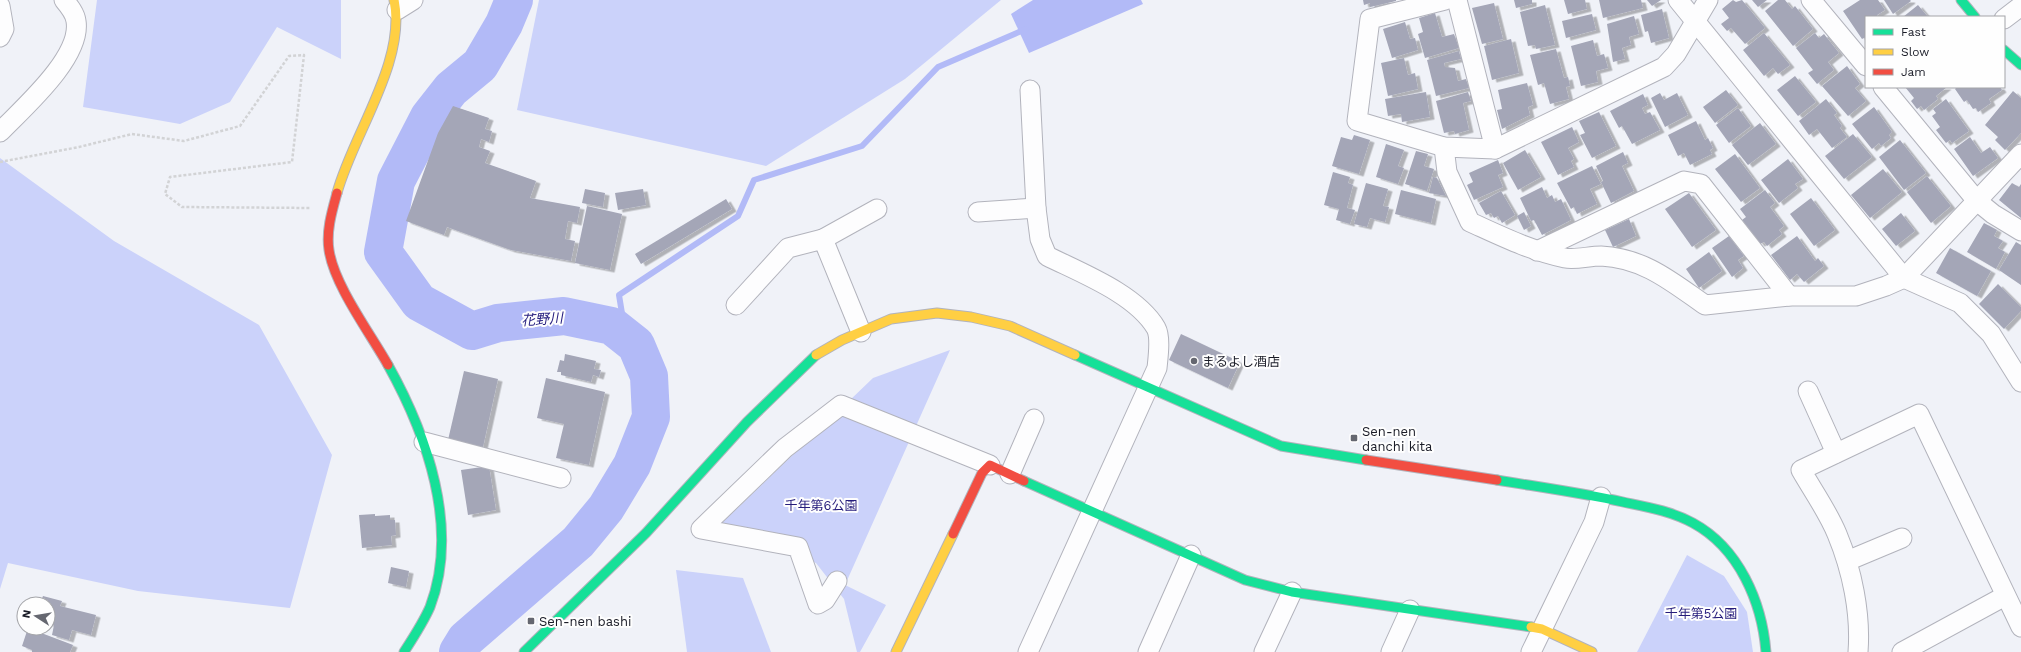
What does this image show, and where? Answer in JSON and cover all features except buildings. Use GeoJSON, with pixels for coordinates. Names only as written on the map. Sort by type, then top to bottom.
{"type":"FeatureCollection","features":[{"type":"Feature","properties":{"kind":"street"},"geometry":{"type":"LineString","coordinates":[[0,132],[54,76],[66,58],[76,36],[76,21],[72,11],[64,0]]}},
{"type":"Feature","properties":{"kind":"street"},"geometry":{"type":"LineString","coordinates":[[404,652],[432,602],[439,575],[442,533],[439,505],[433,474],[424,442],[396,378],[336,273],[330,252],[328,232],[340,182],[386,72],[396,39],[395,5],[413,0]]}},
{"type":"Feature","properties":{"kind":"street"},"geometry":{"type":"LineString","coordinates":[[1445,0],[1370,19],[1357,121],[1444,147],[1495,149],[1664,66],[1676,54],[1696,23],[1708,0]]}},
{"type":"Feature","properties":{"kind":"street"},"geometry":{"type":"LineString","coordinates":[[1457,0],[1495,149]]}},
{"type":"Feature","properties":{"kind":"street"},"geometry":{"type":"LineString","coordinates":[[1678,0],[1904,278],[1960,304],[1991,334],[2021,382]]}},
{"type":"Feature","properties":{"kind":"street"},"geometry":{"type":"LineString","coordinates":[[1811,0],[1865,65]]}},
{"type":"Feature","properties":{"kind":"street"},"geometry":{"type":"LineString","coordinates":[[1961,0],[1974,16]]}},
{"type":"Feature","properties":{"kind":"street"},"geometry":{"type":"LineString","coordinates":[[0,6],[4,29],[0,37]]}},
{"type":"Feature","properties":{"kind":"street"},"geometry":{"type":"LineString","coordinates":[[2005,18],[2021,6]]}},
{"type":"Feature","properties":{"kind":"street"},"geometry":{"type":"LineString","coordinates":[[2005,51],[2021,65]]}},
{"type":"Feature","properties":{"kind":"street"},"geometry":{"type":"LineString","coordinates":[[1884,88],[1977,201],[1993,214],[2021,231]]}},
{"type":"Feature","properties":{"kind":"street"},"geometry":{"type":"LineString","coordinates":[[1028,652],[1157,368],[1159,353],[1157,329],[1139,308],[1119,293],[1047,256],[1040,239],[1036,208],[1030,90]]}},
{"type":"Feature","properties":{"kind":"street"},"geometry":{"type":"LineString","coordinates":[[1444,147],[1447,172],[1470,222],[1537,251],[1567,258],[1602,256],[1633,262],[1657,271],[1706,304],[1788,296],[1856,296],[1904,278],[2021,154]]}},
{"type":"Feature","properties":{"kind":"street"},"geometry":{"type":"LineString","coordinates":[[1537,251],[1684,181],[1701,184],[1788,296]]}},
{"type":"Feature","properties":{"kind":"street"},"geometry":{"type":"LineString","coordinates":[[978,212],[1036,208]]}},
{"type":"Feature","properties":{"kind":"street"},"geometry":{"type":"LineString","coordinates":[[736,305],[788,248],[823,239],[877,209]]}},
{"type":"Feature","properties":{"kind":"street"},"geometry":{"type":"LineString","coordinates":[[823,239],[861,332]]}},
{"type":"Feature","properties":{"kind":"street"},"geometry":{"type":"LineString","coordinates":[[524,652],[646,533],[747,422],[817,354],[891,319],[912,315],[937,313],[971,316],[1010,326],[1281,446],[1601,497],[1664,510],[1693,523],[1713,538],[1736,563],[1753,591],[1764,628],[1766,652]]}},
{"type":"Feature","properties":{"kind":"street"},"geometry":{"type":"LineString","coordinates":[[1808,391],[1836,453]]}},
{"type":"Feature","properties":{"kind":"street"},"geometry":{"type":"LineString","coordinates":[[837,581],[825,600],[818,604],[798,547],[701,529],[785,448],[841,405],[990,465],[1245,580],[1292,592],[1542,629],[1592,652]]}},
{"type":"Feature","properties":{"kind":"street"},"geometry":{"type":"LineString","coordinates":[[1858,652],[1859,642],[1853,586],[1847,561],[1837,533],[1801,470],[1919,414],[2021,627]]}},
{"type":"Feature","properties":{"kind":"street"},"geometry":{"type":"LineString","coordinates":[[1010,474],[1034,419]]}},
{"type":"Feature","properties":{"kind":"street"},"geometry":{"type":"LineString","coordinates":[[424,442],[561,478]]}},
{"type":"Feature","properties":{"kind":"street"},"geometry":{"type":"LineString","coordinates":[[896,652],[982,473],[990,465]]}},
{"type":"Feature","properties":{"kind":"street"},"geometry":{"type":"LineString","coordinates":[[1531,652],[1594,522],[1601,497]]}},
{"type":"Feature","properties":{"kind":"street"},"geometry":{"type":"LineString","coordinates":[[1847,561],[1902,538]]}},
{"type":"Feature","properties":{"kind":"street"},"geometry":{"type":"LineString","coordinates":[[1148,652],[1191,555]]}},
{"type":"Feature","properties":{"kind":"street"},"geometry":{"type":"LineString","coordinates":[[1264,652],[1292,592]]}},
{"type":"Feature","properties":{"kind":"street"},"geometry":{"type":"LineString","coordinates":[[1902,652],[2005,596]]}},
{"type":"Feature","properties":{"kind":"street"},"geometry":{"type":"LineString","coordinates":[[1391,652],[1410,610]]}},
{"type":"Feature","properties":{"kind":"path"},"geometry":{"type":"LineString","coordinates":[[0,162],[79,147],[132,134],[184,141],[240,126],[289,56],[304,56],[292,162],[170,177],[165,194],[182,206],[333,208]]}},
{"type":"Feature","properties":{"kind":"green space"},"geometry":{"type":"Polygon","coordinates":[[[97,0],[341,0],[341,59],[277,27],[230,102],[180,124],[83,107],[97,0]]]}},
{"type":"Feature","properties":{"kind":"green space"},"geometry":{"type":"Polygon","coordinates":[[[539,0],[1001,0],[905,79],[766,166],[517,110],[539,0]]]}},
{"type":"Feature","properties":{"kind":"green space"},"geometry":{"type":"Polygon","coordinates":[[[0,158],[114,241],[259,325],[332,455],[290,608],[138,591],[8,563],[0,589],[0,158]]]}},
{"type":"Feature","properties":{"kind":"green space","name":"千年第6公園"},"geometry":{"type":"Polygon","coordinates":[[[950,350],[845,585],[886,605],[860,652],[857,652],[844,599],[816,563],[721,524],[873,378],[950,350]]]}},
{"type":"Feature","properties":{"kind":"green space","name":"千年第5公園"},"geometry":{"type":"Polygon","coordinates":[[[1687,555],[1724,576],[1747,612],[1753,652],[1637,652],[1687,555]]]}},
{"type":"Feature","properties":{"kind":"green space"},"geometry":{"type":"Polygon","coordinates":[[[676,570],[743,578],[771,652],[687,652],[676,570]]]}},
{"type":"Feature","properties":{"kind":"shaded area"},"geometry":{"type":"Polygon","coordinates":[[[1033,0],[1141,0],[1143,4],[1029,53],[1011,14],[1033,0]]]}},
{"type":"Feature","properties":{"kind":"waterway","name":"花野川"},"geometry":{"type":"LineString","coordinates":[[458,652],[466,639],[578,542],[606,508],[632,465],[651,417],[649,376],[636,345],[612,326],[564,316],[498,323],[472,331],[419,302],[383,252],[396,181],[429,117],[451,89],[480,65],[504,24],[514,0]]}},
{"type":"Feature","properties":{"kind":"waterway"},"geometry":{"type":"LineString","coordinates":[[626,338],[619,295],[738,216],[754,180],[862,146],[938,67],[1026,29]]}},
{"type":"Feature","properties":{"kind":"traffic: fast"},"geometry":{"type":"LineString","coordinates":[[1961,0],[1974,16]]}},
{"type":"Feature","properties":{"kind":"traffic: fast"},"geometry":{"type":"LineString","coordinates":[[2005,51],[2021,65]]}},
{"type":"Feature","properties":{"kind":"traffic: fast"},"geometry":{"type":"LineString","coordinates":[[524,652],[646,533],[747,422],[816,355]]}},
{"type":"Feature","properties":{"kind":"traffic: fast"},"geometry":{"type":"LineString","coordinates":[[1075,355],[1281,446],[1366,460]]}},
{"type":"Feature","properties":{"kind":"traffic: fast"},"geometry":{"type":"LineString","coordinates":[[388,365],[415,421],[426,452],[435,483],[440,514],[442,546],[438,577],[430,607],[421,625],[404,652]]}},
{"type":"Feature","properties":{"kind":"traffic: fast"},"geometry":{"type":"LineString","coordinates":[[1497,480],[1576,493],[1641,506],[1668,512],[1693,523],[1709,534],[1723,547],[1745,578],[1759,614],[1764,633],[1766,652]]}},
{"type":"Feature","properties":{"kind":"traffic: fast"},"geometry":{"type":"LineString","coordinates":[[1024,481],[1245,580],[1292,592],[1531,627]]}},
{"type":"Feature","properties":{"kind":"traffic: slow"},"geometry":{"type":"LineString","coordinates":[[337,193],[354,147],[386,72],[393,48],[396,23],[394,0]]}},
{"type":"Feature","properties":{"kind":"traffic: slow"},"geometry":{"type":"LineString","coordinates":[[816,355],[842,340],[891,319],[937,313],[971,317],[1010,326],[1075,355]]}},
{"type":"Feature","properties":{"kind":"traffic: slow"},"geometry":{"type":"LineString","coordinates":[[896,652],[953,534]]}},
{"type":"Feature","properties":{"kind":"traffic: slow"},"geometry":{"type":"LineString","coordinates":[[1531,627],[1542,629],[1592,652]]}},
{"type":"Feature","properties":{"kind":"traffic: jam"},"geometry":{"type":"LineString","coordinates":[[337,193],[328,236],[332,264],[345,293],[388,365]]}},
{"type":"Feature","properties":{"kind":"traffic: jam"},"geometry":{"type":"LineString","coordinates":[[1366,460],[1497,480]]}},
{"type":"Feature","properties":{"kind":"traffic: jam"},"geometry":{"type":"LineString","coordinates":[[953,534],[982,473],[990,465],[1024,481]]}},
{"type":"Feature","properties":{"kind":"place","name":"まるよし酒店"},"geometry":{"type":"Point","coordinates":[1194,361]}},
{"type":"Feature","properties":{"kind":"place","name":"Sen-nen danchi kita"},"geometry":{"type":"Point","coordinates":[1354,438]}},
{"type":"Feature","properties":{"kind":"place","name":"Sen-nen bashi"},"geometry":{"type":"Point","coordinates":[531,621]}}]}
